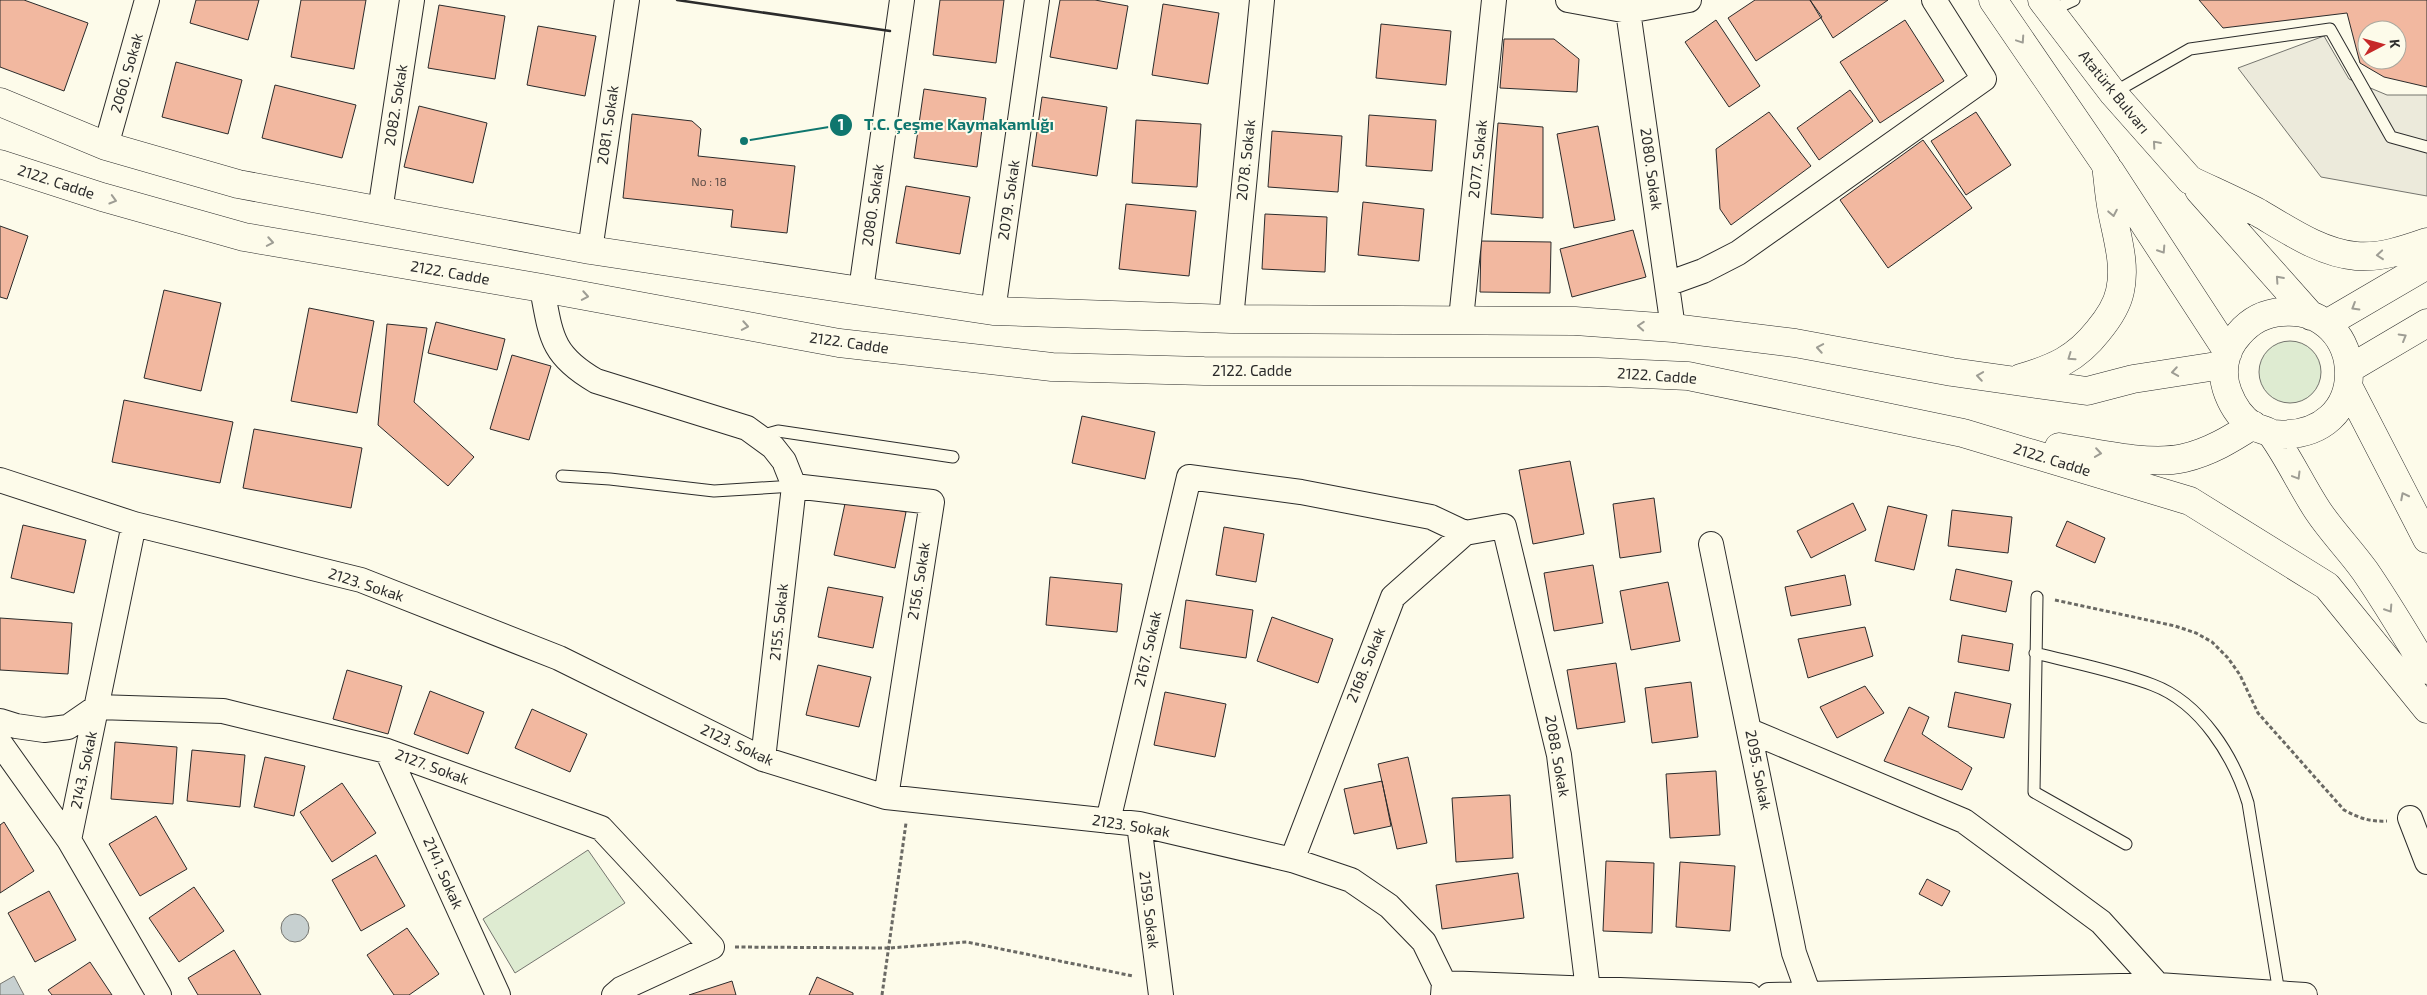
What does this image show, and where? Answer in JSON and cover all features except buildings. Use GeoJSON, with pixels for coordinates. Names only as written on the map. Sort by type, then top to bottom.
{"type":"FeatureCollection","features":[{"type":"Feature","properties":{"kind":"main road"},"geometry":{"type":"LineString","coordinates":[[1994,0],[2106,165],[2226,358],[2228,393],[2238,411],[2262,430],[2318,511],[2365,571],[2427,670]]}},
{"type":"Feature","properties":{"kind":"main road","name":"Atatürk Bulvarı"},"geometry":{"type":"LineString","coordinates":[[2055,4],[2113,94],[2319,320]]}},
{"type":"Feature","properties":{"kind":"main road"},"geometry":{"type":"LineString","coordinates":[[0,102],[106,146],[238,184],[590,250],[994,311],[1230,319],[1461,318],[1574,321],[1673,328],[1795,344],[2087,391],[2226,358]]}},
{"type":"Feature","properties":{"kind":"main road","name":"2122. Cadde"},"geometry":{"type":"LineString","coordinates":[[0,164],[102,197],[244,237],[542,288],[839,343],[1052,367],[1204,371],[1598,372],[1688,376],[1963,433],[2190,502],[2327,586],[2427,709]]}},
{"type":"Feature","properties":{"kind":"main road"},"geometry":{"type":"LineString","coordinates":[[2010,380],[2052,369],[2074,356],[2111,315],[2120,291],[2122,268],[2106,165]]}},
{"type":"Feature","properties":{"kind":"main road"},"geometry":{"type":"LineString","coordinates":[[2190,180],[2257,212],[2288,230],[2332,250],[2356,256],[2386,255],[2427,242]]}},
{"type":"Feature","properties":{"kind":"main road"},"geometry":{"type":"LineString","coordinates":[[2319,320],[2427,264]]}},
{"type":"Feature","properties":{"kind":"main road"},"geometry":{"type":"LineString","coordinates":[[2226,358],[2238,334],[2254,321],[2266,315],[2292,311],[2319,320],[2338,337],[2346,352],[2349,377],[2427,539]]}},
{"type":"Feature","properties":{"kind":"main road"},"geometry":{"type":"LineString","coordinates":[[1963,433],[2139,459],[2182,458],[2262,430],[2292,436],[2311,431],[2328,420],[2341,404],[2349,377],[2427,323]]}},
{"type":"Feature","properties":{"kind":"street","name":"2060. Sokak"},"geometry":{"type":"LineString","coordinates":[[106,146],[147,0]]}},
{"type":"Feature","properties":{"kind":"street","name":"2082. Sokak"},"geometry":{"type":"LineString","coordinates":[[380,211],[412,0]]}},
{"type":"Feature","properties":{"kind":"street","name":"2081. Sokak"},"geometry":{"type":"LineString","coordinates":[[590,250],[626,0]]}},
{"type":"Feature","properties":{"kind":"street","name":"2080. Sokak"},"geometry":{"type":"LineString","coordinates":[[861,290],[902,0]]}},
{"type":"Feature","properties":{"kind":"street","name":"2079. Sokak"},"geometry":{"type":"LineString","coordinates":[[994,311],[1037,0]]}},
{"type":"Feature","properties":{"kind":"street","name":"2078. Sokak"},"geometry":{"type":"LineString","coordinates":[[1230,319],[1262,0]]}},
{"type":"Feature","properties":{"kind":"street","name":"2077. Sokak"},"geometry":{"type":"LineString","coordinates":[[1461,318],[1494,0]]}},
{"type":"Feature","properties":{"kind":"street"},"geometry":{"type":"LineString","coordinates":[[1568,0],[1632,5],[1689,0]]}},
{"type":"Feature","properties":{"kind":"street"},"geometry":{"type":"LineString","coordinates":[[1667,284],[1703,272],[1738,253],[1984,79],[1934,0]]}},
{"type":"Feature","properties":{"kind":"street","name":"2080. Sokak"},"geometry":{"type":"LineString","coordinates":[[1632,5],[1673,328]]}},
{"type":"Feature","properties":{"kind":"street"},"geometry":{"type":"LineString","coordinates":[[542,288],[551,337],[562,356],[578,371],[596,381],[730,421],[760,436],[784,461],[794,486]]}},
{"type":"Feature","properties":{"kind":"street","name":"2167. Sokak"},"geometry":{"type":"LineString","coordinates":[[1108,821],[1189,477],[1301,492],[1422,516],[1465,533]]}},
{"type":"Feature","properties":{"kind":"street","name":"2123. Sokak"},"geometry":{"type":"LineString","coordinates":[[0,480],[134,524],[361,580],[558,658],[764,759],[886,797],[1138,824],[1292,860],[1350,880],[1389,906],[1424,942],[1444,989]]}},
{"type":"Feature","properties":{"kind":"street","name":"2155. Sokak"},"geometry":{"type":"LineString","coordinates":[[764,759],[794,486]]}},
{"type":"Feature","properties":{"kind":"street","name":"2156. Sokak"},"geometry":{"type":"LineString","coordinates":[[794,486],[932,502],[886,797]]}},
{"type":"Feature","properties":{"kind":"street","name":"2143. Sokak"},"geometry":{"type":"LineString","coordinates":[[69,840],[134,524]]}},
{"type":"Feature","properties":{"kind":"street","name":"2088. Sokak"},"geometry":{"type":"LineString","coordinates":[[1465,533],[1504,526],[1559,755],[1588,990]]}},
{"type":"Feature","properties":{"kind":"street","name":"2168. Sokak"},"geometry":{"type":"LineString","coordinates":[[1292,860],[1393,597],[1465,533]]}},
{"type":"Feature","properties":{"kind":"street","name":"2095. Sokak"},"geometry":{"type":"LineString","coordinates":[[1711,544],[1794,953],[1809,995]]}},
{"type":"Feature","properties":{"kind":"street"},"geometry":{"type":"LineString","coordinates":[[0,721],[16,726],[44,730],[68,727],[97,707]]}},
{"type":"Feature","properties":{"kind":"street","name":"2127. Sokak"},"geometry":{"type":"LineString","coordinates":[[97,707],[223,711],[388,751],[601,828],[712,947]]}},
{"type":"Feature","properties":{"kind":"street"},"geometry":{"type":"LineString","coordinates":[[1750,731],[1964,821],[2100,922],[2158,990]]}},
{"type":"Feature","properties":{"kind":"street"},"geometry":{"type":"LineString","coordinates":[[0,743],[69,840],[159,995]]}},
{"type":"Feature","properties":{"kind":"street","name":"2141. Sokak"},"geometry":{"type":"LineString","coordinates":[[388,751],[498,995]]}},
{"type":"Feature","properties":{"kind":"street"},"geometry":{"type":"LineString","coordinates":[[2410,818],[2427,862]]}},
{"type":"Feature","properties":{"kind":"street","name":"2159. Sokak"},"geometry":{"type":"LineString","coordinates":[[1138,824],[1160,988]]}},
{"type":"Feature","properties":{"kind":"street"},"geometry":{"type":"LineString","coordinates":[[614,995],[621,989],[712,947]]}},
{"type":"Feature","properties":{"kind":"street"},"geometry":{"type":"LineString","coordinates":[[1444,989],[1588,990],[1749,995]]}},
{"type":"Feature","properties":{"kind":"street"},"geometry":{"type":"LineString","coordinates":[[1769,995],[2158,990],[2305,995]]}},
{"type":"Feature","properties":{"kind":"lane"},"geometry":{"type":"LineString","coordinates":[[2113,94],[2190,49],[2330,29],[2392,137],[2427,147]]}},
{"type":"Feature","properties":{"kind":"lane"},"geometry":{"type":"LineString","coordinates":[[760,436],[778,431],[954,457]]}},
{"type":"Feature","properties":{"kind":"lane"},"geometry":{"type":"LineString","coordinates":[[562,476],[610,479],[714,491],[794,486]]}},
{"type":"Feature","properties":{"kind":"lane"},"geometry":{"type":"LineString","coordinates":[[2037,597],[2034,792],[2126,844]]}},
{"type":"Feature","properties":{"kind":"lane"},"geometry":{"type":"LineString","coordinates":[[2035,653],[2154,685],[2193,711],[2223,745],[2242,783],[2248,803],[2279,993]]}},
{"type":"Feature","properties":{"kind":"path"},"geometry":{"type":"LineString","coordinates":[[2037,597],[2175,626],[2196,633],[2212,642],[2228,658],[2240,675],[2258,713],[2344,810],[2374,822],[2410,818]]}},
{"type":"Feature","properties":{"kind":"path"},"geometry":{"type":"LineString","coordinates":[[882,995],[909,800]]}},
{"type":"Feature","properties":{"kind":"path"},"geometry":{"type":"LineString","coordinates":[[712,947],[890,948],[967,942],[1160,988]]}},
{"type":"Feature","properties":{"kind":"green space"},"geometry":{"type":"Polygon","coordinates":[[[2284,341],[2296,341],[2312,350],[2319,360],[2321,372],[2319,384],[2312,394],[2296,403],[2284,403],[2273,398],[2264,389],[2259,378],[2259,366],[2264,355],[2273,346],[2284,341]]]}},
{"type":"Feature","properties":{"kind":"green space"},"geometry":{"type":"Polygon","coordinates":[[[588,850],[625,903],[515,973],[483,919],[588,850]]]}},
{"type":"Feature","properties":{"kind":"shaded area"},"geometry":{"type":"Polygon","coordinates":[[[2324,36],[2349,79],[2387,95],[2427,95],[2427,196],[2321,177],[2238,68],[2324,36]]]}},
{"type":"Feature","properties":{"kind":"shaded area"},"geometry":{"type":"Polygon","coordinates":[[[295,914],[305,918],[309,928],[305,938],[295,942],[285,938],[281,928],[285,918],[295,914]]]}},
{"type":"Feature","properties":{"kind":"shaded area"},"geometry":{"type":"Polygon","coordinates":[[[14,976],[24,995],[0,995],[0,984],[14,976]]]}},
{"type":"Feature","properties":{"kind":"wall"},"geometry":{"type":"LineString","coordinates":[[677,0],[890,31]]}},
{"type":"Feature","properties":{"kind":"place","name":"T.C. Çeşme Kaymakamlığı"},"geometry":{"type":"Point","coordinates":[744,141]}}]}
